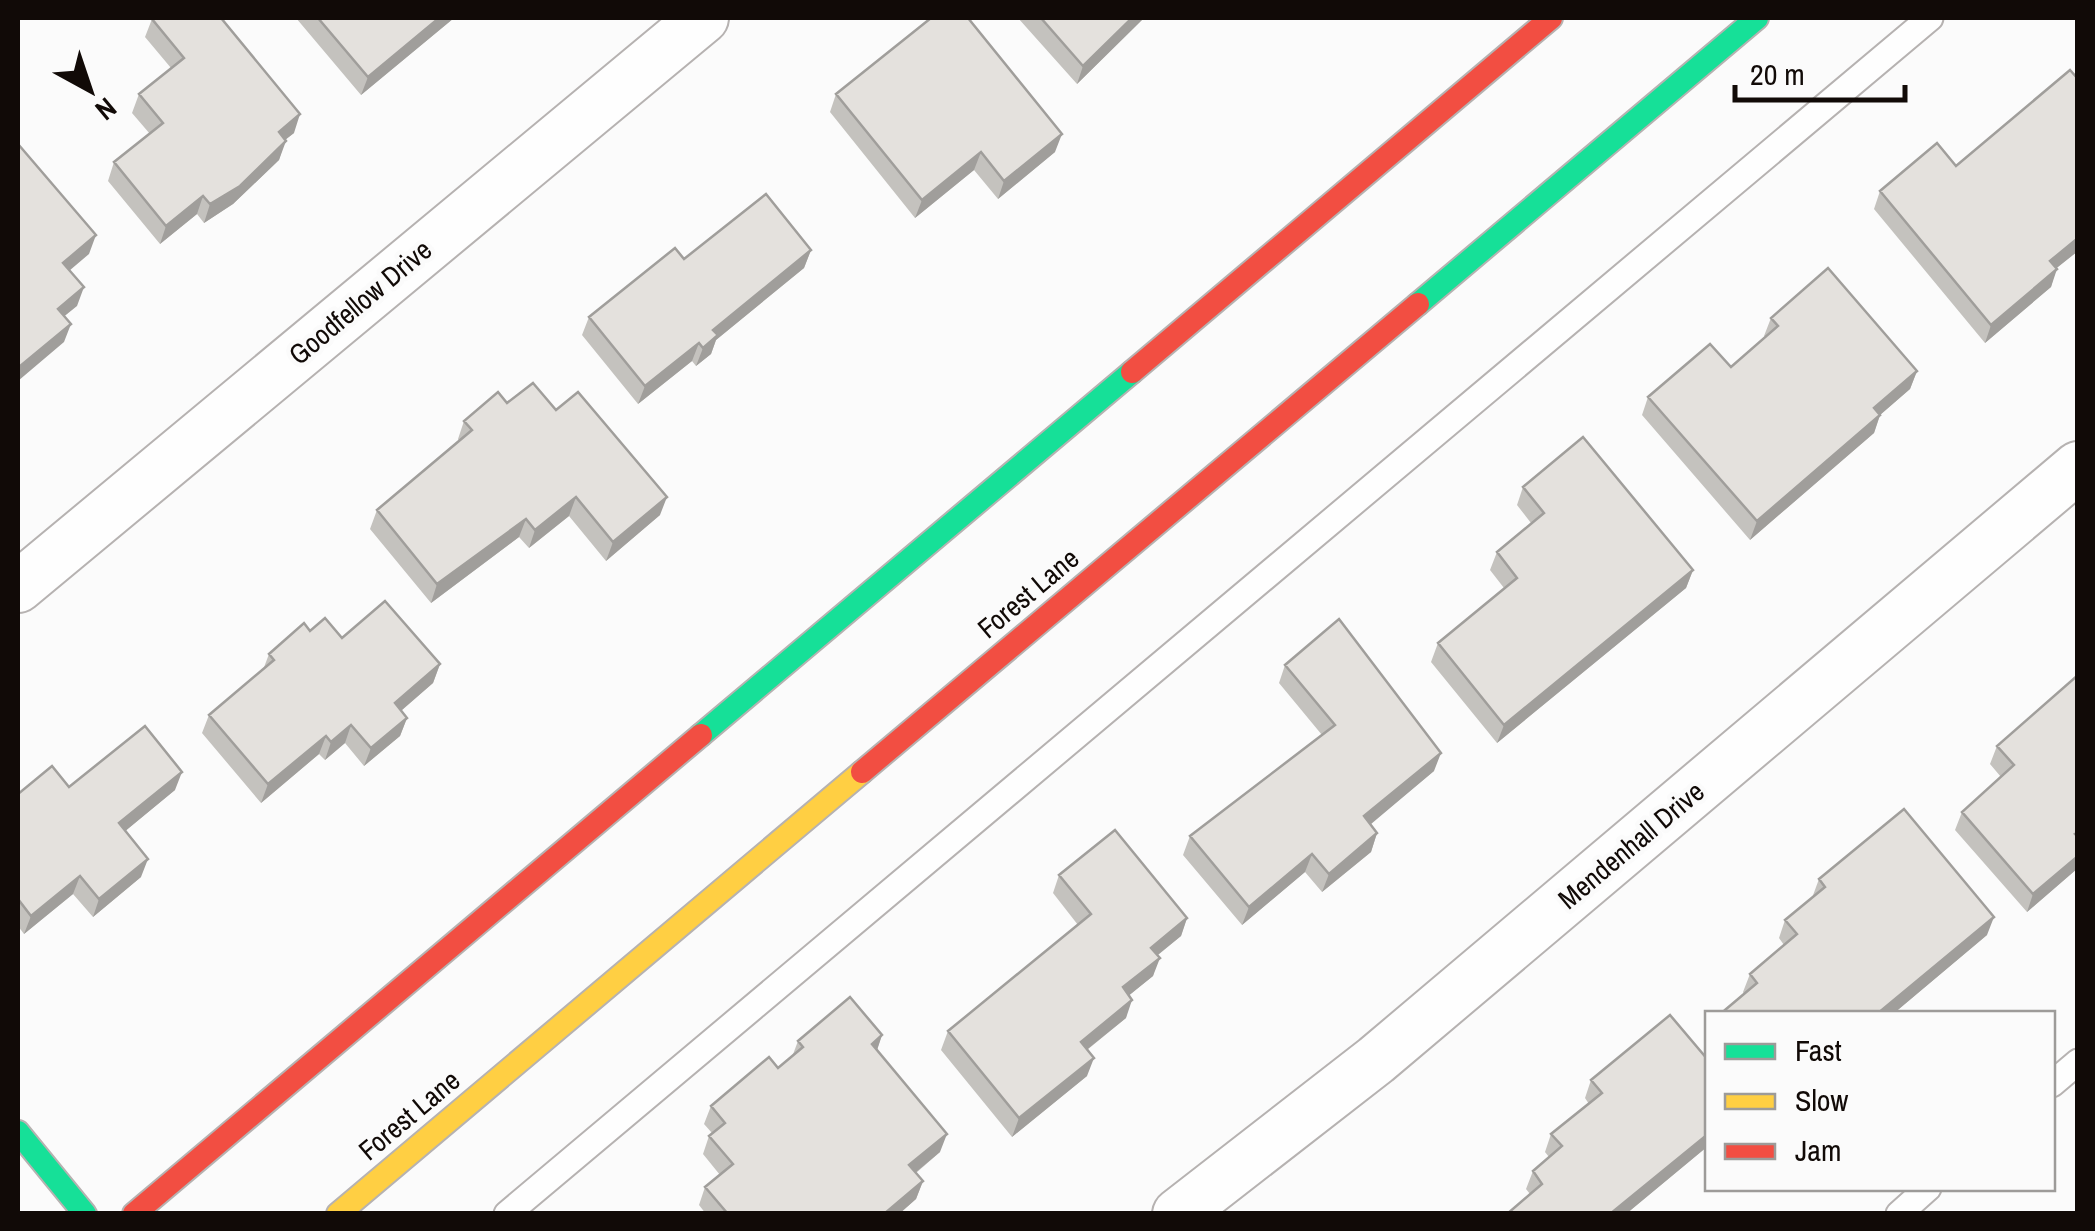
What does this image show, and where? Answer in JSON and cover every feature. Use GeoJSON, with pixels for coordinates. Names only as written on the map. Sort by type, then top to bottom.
{"type":"FeatureCollection","features":[{"type":"Feature","properties":{"kind":"main road"},"geometry":{"type":"LineString","coordinates":[[134,1214],[1551,18]]}},
{"type":"Feature","properties":{"kind":"main road","name":"Forest Lane"},"geometry":{"type":"LineString","coordinates":[[338,1214],[1757,18]]}},
{"type":"Feature","properties":{"kind":"main road"},"geometry":{"type":"LineString","coordinates":[[18,1132],[86,1214]]}},
{"type":"Feature","properties":{"kind":"street","name":"Goodfellow Drive"},"geometry":{"type":"LineString","coordinates":[[18,587],[702,18]]}},
{"type":"Feature","properties":{"kind":"street","name":"Mendenhall Drive"},"geometry":{"type":"LineString","coordinates":[[1178,1214],[1376,1060],[2078,467]]}},
{"type":"Feature","properties":{"kind":"lane"},"geometry":{"type":"LineString","coordinates":[[508,1214],[1930,18]]}},
{"type":"Feature","properties":{"kind":"lane"},"geometry":{"type":"LineString","coordinates":[[2055,1081],[2078,1062]]}},
{"type":"Feature","properties":{"kind":"lane"},"geometry":{"type":"LineString","coordinates":[[1898,1214],[1925,1191]]}},
{"type":"Feature","properties":{"kind":"building"},"geometry":{"type":"Polygon","coordinates":[[[153,18],[221,18],[300,114],[279,132],[286,141],[240,186],[210,204],[203,196],[166,226],[114,162],[163,123],[139,94],[184,58],[153,18]]]}},
{"type":"Feature","properties":{"kind":"building"},"geometry":{"type":"Polygon","coordinates":[[[318,18],[439,18],[368,77],[318,18]]]}},
{"type":"Feature","properties":{"kind":"building"},"geometry":{"type":"Polygon","coordinates":[[[931,18],[968,18],[1062,134],[1004,181],[981,152],[922,200],[836,94],[931,18]]]}},
{"type":"Feature","properties":{"kind":"building"},"geometry":{"type":"Polygon","coordinates":[[[1041,18],[1132,18],[1083,66],[1041,18]]]}},
{"type":"Feature","properties":{"kind":"building"},"geometry":{"type":"Polygon","coordinates":[[[2070,70],[2078,79],[2078,238],[2050,261],[2057,269],[1991,325],[1880,191],[1937,143],[1956,166],[2070,70]]]}},
{"type":"Feature","properties":{"kind":"building"},"geometry":{"type":"Polygon","coordinates":[[[18,144],[96,235],[63,263],[84,287],[58,309],[71,324],[19,367],[18,366],[18,144]]]}},
{"type":"Feature","properties":{"kind":"building"},"geometry":{"type":"Polygon","coordinates":[[[766,194],[811,250],[713,330],[718,335],[703,348],[699,343],[645,386],[589,317],[675,248],[684,259],[766,194]]]}},
{"type":"Feature","properties":{"kind":"building"},"geometry":{"type":"Polygon","coordinates":[[[1828,268],[1917,371],[1874,408],[1880,415],[1757,521],[1648,397],[1710,344],[1731,367],[1778,326],[1771,318],[1828,268]]]}},
{"type":"Feature","properties":{"kind":"building"},"geometry":{"type":"Polygon","coordinates":[[[533,383],[556,410],[578,392],[667,497],[613,542],[576,497],[535,530],[526,519],[437,584],[377,510],[472,430],[464,421],[498,392],[507,403],[533,383]]]}},
{"type":"Feature","properties":{"kind":"building"},"geometry":{"type":"Polygon","coordinates":[[[1583,437],[1693,570],[1504,725],[1438,643],[1517,578],[1497,552],[1544,513],[1523,487],[1583,437]]]}},
{"type":"Feature","properties":{"kind":"building"},"geometry":{"type":"Polygon","coordinates":[[[385,601],[440,664],[395,703],[407,718],[371,748],[351,725],[331,742],[326,736],[268,784],[209,715],[274,660],[269,654],[304,623],[310,631],[325,618],[342,638],[385,601]]]}},
{"type":"Feature","properties":{"kind":"building"},"geometry":{"type":"Polygon","coordinates":[[[1339,619],[1441,753],[1364,816],[1377,833],[1329,874],[1312,854],[1249,907],[1190,836],[1335,725],[1285,665],[1339,619]]]}},
{"type":"Feature","properties":{"kind":"building"},"geometry":{"type":"Polygon","coordinates":[[[2078,675],[2078,856],[2033,894],[1962,812],[2014,765],[1997,746],[2078,675]]]}},
{"type":"Feature","properties":{"kind":"building"},"geometry":{"type":"Polygon","coordinates":[[[145,726],[182,772],[119,823],[148,859],[99,899],[80,876],[31,916],[18,899],[18,794],[52,766],[69,787],[145,726]]]}},
{"type":"Feature","properties":{"kind":"building"},"geometry":{"type":"Polygon","coordinates":[[[1904,809],[1994,917],[1881,1011],[1726,1011],[1757,983],[1750,974],[1797,934],[1785,920],[1825,887],[1819,879],[1904,809]]]}},
{"type":"Feature","properties":{"kind":"building"},"geometry":{"type":"Polygon","coordinates":[[[1115,830],[1187,918],[1151,948],[1160,958],[1123,987],[1132,1000],[1081,1042],[1094,1058],[1019,1118],[948,1031],[1091,914],[1059,875],[1115,830]]]}},
{"type":"Feature","properties":{"kind":"building"},"geometry":{"type":"Polygon","coordinates":[[[850,997],[882,1035],[872,1044],[947,1134],[909,1165],[923,1181],[884,1214],[728,1214],[705,1187],[733,1164],[709,1136],[725,1123],[711,1106],[769,1057],[778,1068],[803,1047],[798,1041],[850,997]]]}},
{"type":"Feature","properties":{"kind":"building"},"geometry":{"type":"Polygon","coordinates":[[[1670,1015],[1705,1056],[1705,1136],[1610,1214],[1507,1214],[1542,1184],[1533,1171],[1562,1146],[1551,1134],[1602,1093],[1591,1080],[1670,1015]]]}},
{"type":"Feature","properties":{"kind":"traffic: fast"},"geometry":{"type":"LineString","coordinates":[[1418,304],[1757,18]]}},
{"type":"Feature","properties":{"kind":"traffic: fast"},"geometry":{"type":"LineString","coordinates":[[701,735],[1132,372]]}},
{"type":"Feature","properties":{"kind":"traffic: fast"},"geometry":{"type":"LineString","coordinates":[[18,1132],[85,1214]]}},
{"type":"Feature","properties":{"kind":"traffic: slow"},"geometry":{"type":"LineString","coordinates":[[338,1214],[862,772]]}},
{"type":"Feature","properties":{"kind":"traffic: jam"},"geometry":{"type":"LineString","coordinates":[[1132,372],[1551,18]]}},
{"type":"Feature","properties":{"kind":"traffic: jam"},"geometry":{"type":"LineString","coordinates":[[862,772],[1418,304]]}},
{"type":"Feature","properties":{"kind":"traffic: jam"},"geometry":{"type":"LineString","coordinates":[[134,1214],[701,735]]}}]}
